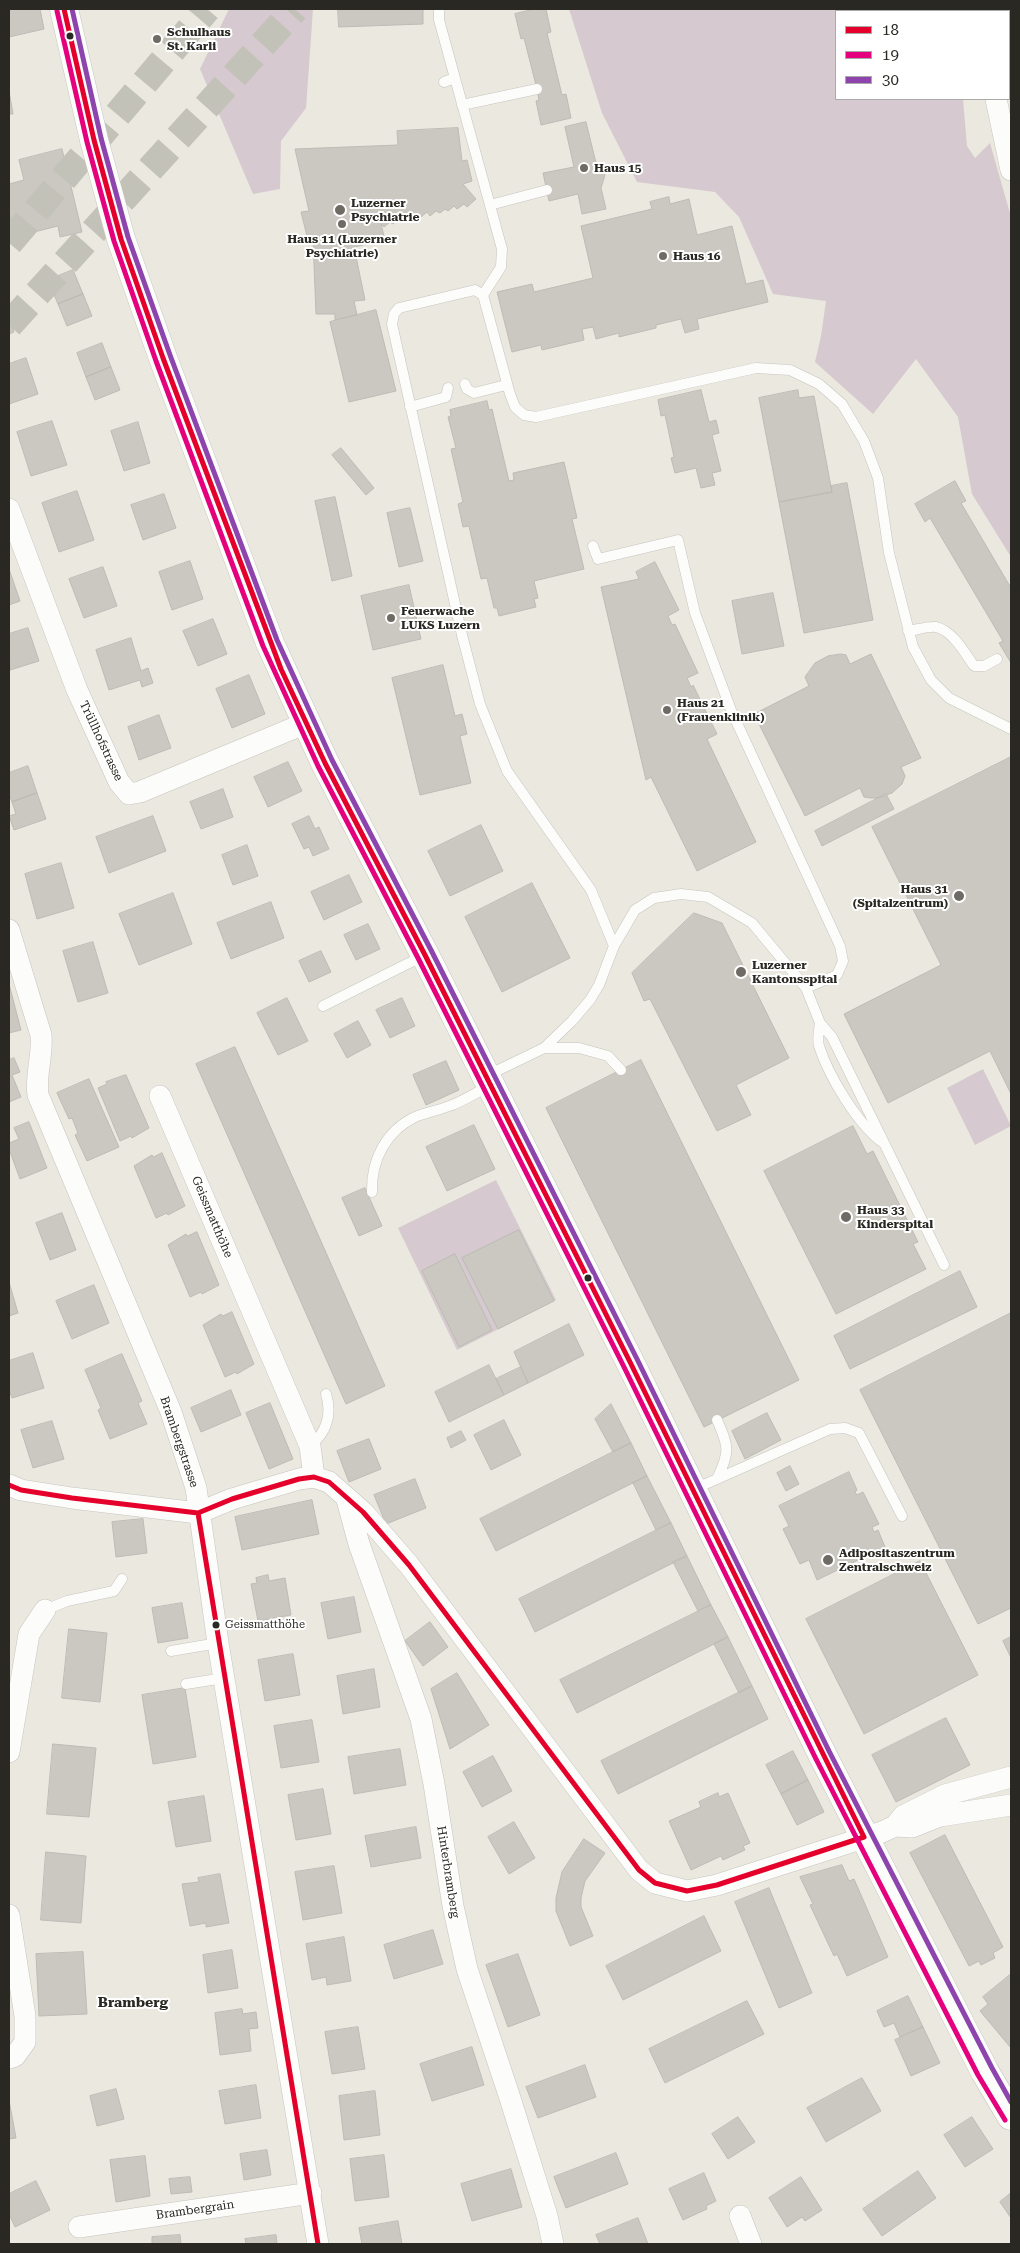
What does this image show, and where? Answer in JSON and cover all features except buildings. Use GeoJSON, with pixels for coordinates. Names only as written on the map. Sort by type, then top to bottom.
{"type":"FeatureCollection","features":[{"type":"Feature","properties":{"kind":"main road"},"geometry":{"type":"LineString","coordinates":[[64,9],[108,195],[140,296],[270,643],[306,723],[489,1080],[864,1837],[985,2072],[1011,2116]]}},
{"type":"Feature","properties":{"kind":"street"},"geometry":{"type":"LineString","coordinates":[[996,100],[1011,170]]}},
{"type":"Feature","properties":{"kind":"street","name":"Trüllhofstrasse"},"geometry":{"type":"LineString","coordinates":[[9,509],[77,690],[119,782],[129,794],[140,792],[306,723]]}},
{"type":"Feature","properties":{"kind":"street","name":"Brambergstrasse"},"geometry":{"type":"LineString","coordinates":[[9,930],[40,1036],[42,1050],[36,1083],[38,1095],[171,1412],[194,1481],[218,1643],[318,2244]]}},
{"type":"Feature","properties":{"kind":"street","name":"Geissmatthöhe"},"geometry":{"type":"LineString","coordinates":[[160,1096],[310,1446],[314,1477]]}},
{"type":"Feature","properties":{"kind":"street"},"geometry":{"type":"LineString","coordinates":[[9,1485],[21,1490],[72,1498],[198,1513],[275,1484],[314,1477],[329,1482],[347,1500],[363,1512],[409,1565],[639,1870],[655,1883],[687,1891],[717,1885],[895,1826],[912,1827],[940,1816],[1011,1805]]}},
{"type":"Feature","properties":{"kind":"street","name":"Hinterbramberg"},"geometry":{"type":"LineString","coordinates":[[347,1500],[359,1544],[421,1719],[434,1784],[453,1906],[467,1969],[512,2104],[547,2216],[553,2244]]}},
{"type":"Feature","properties":{"kind":"street"},"geometry":{"type":"LineString","coordinates":[[9,1752],[29,1634],[45,1610]]}},
{"type":"Feature","properties":{"kind":"street"},"geometry":{"type":"LineString","coordinates":[[895,1826],[903,1816],[945,1795],[1011,1777]]}},
{"type":"Feature","properties":{"kind":"street"},"geometry":{"type":"LineString","coordinates":[[9,1915],[25,2016],[25,2042],[15,2056],[9,2058]]}},
{"type":"Feature","properties":{"kind":"street","name":"Brambergrain"},"geometry":{"type":"LineString","coordinates":[[79,2227],[311,2193]]}},
{"type":"Feature","properties":{"kind":"street"},"geometry":{"type":"LineString","coordinates":[[740,2216],[751,2244]]}},
{"type":"Feature","properties":{"kind":"lane"},"geometry":{"type":"LineString","coordinates":[[439,9],[439,20],[502,248],[501,267],[483,295]]}},
{"type":"Feature","properties":{"kind":"lane"},"geometry":{"type":"LineString","coordinates":[[444,82],[455,78]]}},
{"type":"Feature","properties":{"kind":"lane"},"geometry":{"type":"LineString","coordinates":[[462,105],[536,89]]}},
{"type":"Feature","properties":{"kind":"lane"},"geometry":{"type":"LineString","coordinates":[[490,205],[547,190]]}},
{"type":"Feature","properties":{"kind":"lane"},"geometry":{"type":"LineString","coordinates":[[614,946],[591,890],[507,770],[480,704],[462,635],[392,324],[394,314],[399,308],[475,290],[483,295],[506,385],[514,407],[524,415],[536,417],[756,368],[790,370],[819,384],[842,404],[864,441],[878,478],[889,553],[908,630],[913,647],[931,680],[949,698],[1011,729]]}},
{"type":"Feature","properties":{"kind":"lane"},"geometry":{"type":"LineString","coordinates":[[465,384],[467,389],[474,393],[506,385]]}},
{"type":"Feature","properties":{"kind":"lane"},"geometry":{"type":"LineString","coordinates":[[410,408],[446,397],[448,388]]}},
{"type":"Feature","properties":{"kind":"lane"},"geometry":{"type":"LineString","coordinates":[[593,546],[598,559],[678,540],[695,613],[731,710],[840,946],[844,961],[837,975],[806,988]]}},
{"type":"Feature","properties":{"kind":"lane"},"geometry":{"type":"LineString","coordinates":[[908,630],[935,627],[945,632],[958,644],[974,666],[984,666],[997,658]]}},
{"type":"Feature","properties":{"kind":"lane"},"geometry":{"type":"LineString","coordinates":[[372,1192],[372,1180],[381,1150],[397,1127],[417,1117],[451,1106],[489,1080],[544,1048],[572,1021],[590,1000],[599,984],[614,946],[634,910],[654,898],[681,894],[708,897],[752,923],[806,988],[820,1023],[832,1037],[944,1264]]}},
{"type":"Feature","properties":{"kind":"lane"},"geometry":{"type":"LineString","coordinates":[[323,1006],[425,955]]}},
{"type":"Feature","properties":{"kind":"lane"},"geometry":{"type":"LineString","coordinates":[[820,1023],[819,1045],[835,1080],[856,1116],[885,1145]]}},
{"type":"Feature","properties":{"kind":"lane"},"geometry":{"type":"LineString","coordinates":[[544,1048],[579,1048],[608,1056],[621,1070]]}},
{"type":"Feature","properties":{"kind":"lane"},"geometry":{"type":"LineString","coordinates":[[310,1446],[321,1437],[328,1421],[330,1406],[326,1394]]}},
{"type":"Feature","properties":{"kind":"lane"},"geometry":{"type":"LineString","coordinates":[[717,1420],[727,1442],[728,1453],[718,1479]]}},
{"type":"Feature","properties":{"kind":"lane"},"geometry":{"type":"LineString","coordinates":[[692,1490],[830,1430],[845,1428],[859,1433],[902,1516]]}},
{"type":"Feature","properties":{"kind":"lane"},"geometry":{"type":"LineString","coordinates":[[45,1610],[67,1601],[114,1591],[122,1579]]}},
{"type":"Feature","properties":{"kind":"lane"},"geometry":{"type":"LineString","coordinates":[[171,1651],[218,1643]]}},
{"type":"Feature","properties":{"kind":"lane"},"geometry":{"type":"LineString","coordinates":[[186,1684],[224,1678]]}},
{"type":"Feature","properties":{"kind":"shaded area"},"geometry":{"type":"Polygon","coordinates":[[[229,9],[313,9],[306,108],[281,141],[280,189],[253,194],[200,69],[229,9]]]}},
{"type":"Feature","properties":{"kind":"shaded area"},"geometry":{"type":"Polygon","coordinates":[[[569,9],[939,9],[835,10],[835,100],[963,100],[967,146],[975,158],[990,143],[1011,217],[1011,557],[972,494],[958,417],[916,359],[873,414],[815,362],[826,301],[773,294],[739,217],[715,192],[637,182],[602,113],[569,9]]]}},
{"type":"Feature","properties":{"kind":"shaded area"},"geometry":{"type":"Polygon","coordinates":[[[1011,9],[1011,100],[1010,10],[994,10],[1011,9]]]}},
{"type":"Feature","properties":{"kind":"shaded area"},"geometry":{"type":"Polygon","coordinates":[[[983,1069],[1011,1126],[975,1145],[947,1088],[983,1069]]]}},
{"type":"Feature","properties":{"kind":"shaded area"},"geometry":{"type":"Polygon","coordinates":[[[496,1180],[556,1300],[457,1350],[398,1228],[496,1180]]]}},
{"type":"Feature","properties":{"kind":"tunnel"},"geometry":{"type":"LineString","coordinates":[[9,243],[207,9]]}},
{"type":"Feature","properties":{"kind":"tunnel"},"geometry":{"type":"LineString","coordinates":[[9,325],[295,9]]}},
{"type":"Feature","properties":{"kind":"transit line","name":"18"},"geometry":{"type":"LineString","coordinates":[[64,9],[94,140],[121,239],[163,358],[281,669],[325,763],[425,955],[630,1362],[864,1837]]}},
{"type":"Feature","properties":{"kind":"transit line","name":"30"},"geometry":{"type":"LineString","coordinates":[[72,9],[101,138],[128,237],[170,355],[277,640],[332,760],[432,952],[637,1359],[830,1753],[1011,2102]]}},
{"type":"Feature","properties":{"kind":"transit line","name":"19"},"geometry":{"type":"LineString","coordinates":[[57,11],[87,142],[114,241],[156,361],[263,646],[318,766],[418,958],[623,1365],[816,1759],[978,2075],[1005,2120]]}},
{"type":"Feature","properties":{"kind":"transit line","name":"18"},"geometry":{"type":"LineString","coordinates":[[9,1485],[21,1490],[72,1498],[198,1513],[232,1499],[299,1479],[314,1477],[329,1482],[363,1512],[409,1565],[639,1870],[655,1883],[687,1891],[717,1885],[864,1837]]}},
{"type":"Feature","properties":{"kind":"transit line","name":"18"},"geometry":{"type":"LineString","coordinates":[[198,1513],[318,2244]]}},
{"type":"Feature","properties":{"kind":"place","name":"Schulhaus St. Karli"},"geometry":{"type":"Point","coordinates":[157,39]}},
{"type":"Feature","properties":{"kind":"place","name":"Haus 15"},"geometry":{"type":"Point","coordinates":[584,168]}},
{"type":"Feature","properties":{"kind":"place","name":"Luzerner Psychiatrie"},"geometry":{"type":"Point","coordinates":[340,210]}},
{"type":"Feature","properties":{"kind":"place","name":"Haus 11 (Luzerner Psychiatrie)"},"geometry":{"type":"Point","coordinates":[342,224]}},
{"type":"Feature","properties":{"kind":"place","name":"Haus 16"},"geometry":{"type":"Point","coordinates":[663,256]}},
{"type":"Feature","properties":{"kind":"place","name":"Feuerwache LUKS Luzern"},"geometry":{"type":"Point","coordinates":[391,618]}},
{"type":"Feature","properties":{"kind":"place","name":"Haus 21 (Frauenklinik)"},"geometry":{"type":"Point","coordinates":[667,710]}},
{"type":"Feature","properties":{"kind":"place","name":"Haus 31 (Spitalzentrum)"},"geometry":{"type":"Point","coordinates":[959,896]}},
{"type":"Feature","properties":{"kind":"place","name":"Luzerner Kantonsspital"},"geometry":{"type":"Point","coordinates":[741,972]}},
{"type":"Feature","properties":{"kind":"place","name":"Haus 33 Kinderspital"},"geometry":{"type":"Point","coordinates":[846,1217]}},
{"type":"Feature","properties":{"kind":"place","name":"Adipositaszentrum Zentralschweiz"},"geometry":{"type":"Point","coordinates":[828,1560]}},
{"type":"Feature","properties":{"kind":"place","name":"Geissmatthöhe"},"geometry":{"type":"Point","coordinates":[216,1625]}},
{"type":"Feature","properties":{"kind":"district","name":"Bramberg"},"geometry":{"type":"Point","coordinates":[133,2003]}}]}
